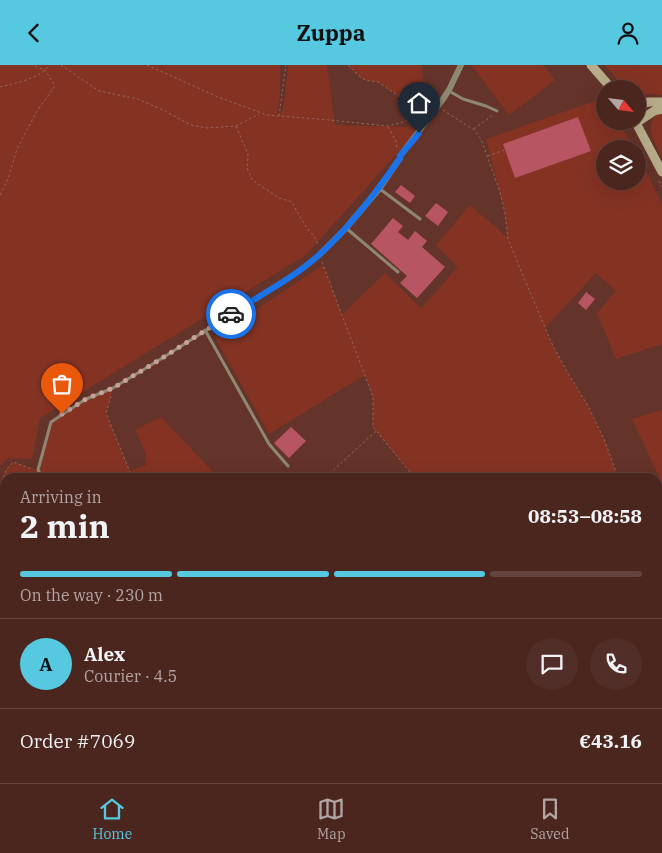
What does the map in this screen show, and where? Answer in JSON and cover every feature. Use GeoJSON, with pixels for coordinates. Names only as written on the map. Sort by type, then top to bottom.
{"type":"FeatureCollection","features":[{"type":"Feature","properties":{"kind":"street"},"geometry":{"type":"LineString","coordinates":[[319,255],[346,229],[379,189],[400,156],[449,91],[461,65]]}},
{"type":"Feature","properties":{"kind":"street"},"geometry":{"type":"LineString","coordinates":[[591,65],[604,80]]}},
{"type":"Feature","properties":{"kind":"street"},"geometry":{"type":"LineString","coordinates":[[646,103],[662,102]]}},
{"type":"Feature","properties":{"kind":"street"},"geometry":{"type":"LineString","coordinates":[[646,116],[662,109]]}},
{"type":"Feature","properties":{"kind":"street"},"geometry":{"type":"LineString","coordinates":[[639,130],[662,172]]}},
{"type":"Feature","properties":{"kind":"lane"},"geometry":{"type":"LineString","coordinates":[[449,91],[463,99],[497,111]]}},
{"type":"Feature","properties":{"kind":"lane"},"geometry":{"type":"LineString","coordinates":[[379,189],[420,219]]}},
{"type":"Feature","properties":{"kind":"lane"},"geometry":{"type":"LineString","coordinates":[[346,229],[398,272]]}},
{"type":"Feature","properties":{"kind":"lane"},"geometry":{"type":"LineString","coordinates":[[40,473],[38,470],[50,422],[86,399],[113,388],[156,362],[298,272],[319,255]]}},
{"type":"Feature","properties":{"kind":"lane"},"geometry":{"type":"LineString","coordinates":[[205,330],[269,445],[288,466]]}},
{"type":"Feature","properties":{"kind":"path"},"geometry":{"type":"LineString","coordinates":[[0,195],[8,179],[17,149],[38,111],[55,86],[46,70],[32,65]]}},
{"type":"Feature","properties":{"kind":"path"},"geometry":{"type":"LineString","coordinates":[[0,87],[32,79],[50,65]]}},
{"type":"Feature","properties":{"kind":"path"},"geometry":{"type":"LineString","coordinates":[[61,65],[99,91],[138,99],[191,125],[207,128],[236,126],[259,113]]}},
{"type":"Feature","properties":{"kind":"path"},"geometry":{"type":"LineString","coordinates":[[147,65],[218,97],[259,113],[279,117],[299,117],[387,126],[410,119],[433,102],[403,99],[378,82],[363,79],[348,65]]}},
{"type":"Feature","properties":{"kind":"path"},"geometry":{"type":"LineString","coordinates":[[279,117],[286,65]]}},
{"type":"Feature","properties":{"kind":"path"},"geometry":{"type":"LineString","coordinates":[[438,107],[474,130],[481,139],[500,192],[508,239],[553,347],[588,406],[604,439],[617,473]]}},
{"type":"Feature","properties":{"kind":"path"},"geometry":{"type":"LineString","coordinates":[[474,130],[497,111]]}},
{"type":"Feature","properties":{"kind":"path"},"geometry":{"type":"LineString","coordinates":[[236,126],[248,155],[247,168],[252,180],[279,198],[292,202],[298,215],[316,239],[319,255],[373,397],[373,427],[411,473]]}},
{"type":"Feature","properties":{"kind":"path"},"geometry":{"type":"LineString","coordinates":[[387,126],[396,141],[400,158]]}},
{"type":"Feature","properties":{"kind":"path"},"geometry":{"type":"LineString","coordinates":[[488,156],[504,150]]}},
{"type":"Feature","properties":{"kind":"path"},"geometry":{"type":"LineString","coordinates":[[113,388],[106,413],[130,473]]}},
{"type":"Feature","properties":{"kind":"path"},"geometry":{"type":"LineString","coordinates":[[330,473],[376,431]]}},
{"type":"Feature","properties":{"kind":"path"},"geometry":{"type":"LineString","coordinates":[[5,473],[13,462],[38,470]]}},
{"type":"Feature","properties":{"kind":"shaded area"},"geometry":{"type":"Polygon","coordinates":[[[0,65],[280,65],[280,95],[277,115],[282,112],[288,65],[327,65],[335,125],[409,127],[419,133],[401,149],[306,255],[40,418],[32,459],[8,458],[0,466],[0,65]]]}},
{"type":"Feature","properties":{"kind":"shaded area"},"geometry":{"type":"Polygon","coordinates":[[[348,65],[422,65],[424,102],[403,99],[378,82],[363,79],[348,65]]]}},
{"type":"Feature","properties":{"kind":"shaded area"},"geometry":{"type":"Polygon","coordinates":[[[471,65],[543,65],[555,80],[509,115],[471,65]]]}},
{"type":"Feature","properties":{"kind":"shaded area"},"geometry":{"type":"Polygon","coordinates":[[[605,65],[662,65],[662,95],[646,94],[646,80],[618,80],[605,65]]]}},
{"type":"Feature","properties":{"kind":"shaded area"},"geometry":{"type":"Polygon","coordinates":[[[596,101],[596,130],[623,130],[630,140],[596,140],[596,190],[646,190],[646,170],[662,205],[662,344],[616,359],[597,313],[616,291],[596,273],[545,328],[553,346],[588,406],[604,439],[617,473],[411,473],[373,427],[373,397],[365,375],[269,434],[215,337],[323,265],[342,315],[385,273],[421,308],[458,267],[436,245],[470,205],[508,238],[505,213],[486,139],[596,101]]]}},
{"type":"Feature","properties":{"kind":"shaded area"},"geometry":{"type":"Polygon","coordinates":[[[662,112],[662,157],[652,136],[651,125],[656,115],[662,112]]]}},
{"type":"Feature","properties":{"kind":"shaded area"},"geometry":{"type":"Polygon","coordinates":[[[113,388],[106,413],[130,473],[5,473],[13,462],[37,470],[51,422],[86,399],[113,388]]]}},
{"type":"Feature","properties":{"kind":"shaded area"},"geometry":{"type":"Polygon","coordinates":[[[662,410],[662,473],[657,473],[632,419],[662,410]]]}},
{"type":"Feature","properties":{"kind":"shaded area"},"geometry":{"type":"Polygon","coordinates":[[[161,417],[214,473],[133,473],[132,470],[146,465],[146,454],[135,430],[161,417]]]}},
{"type":"Feature","properties":{"kind":"building"},"geometry":{"type":"Polygon","coordinates":[[[578,117],[591,151],[515,178],[503,144],[578,117]]]}},
{"type":"Feature","properties":{"kind":"building"},"geometry":{"type":"Polygon","coordinates":[[[401,185],[415,196],[410,203],[395,192],[401,185]]]}},
{"type":"Feature","properties":{"kind":"building"},"geometry":{"type":"Polygon","coordinates":[[[436,203],[448,212],[438,226],[425,216],[436,203]]]}},
{"type":"Feature","properties":{"kind":"building"},"geometry":{"type":"Polygon","coordinates":[[[393,218],[403,226],[398,232],[408,240],[415,231],[427,241],[422,247],[445,267],[417,298],[400,283],[407,276],[371,244],[393,218]]]}},
{"type":"Feature","properties":{"kind":"building"},"geometry":{"type":"Polygon","coordinates":[[[586,292],[595,299],[586,310],[578,303],[586,292]]]}},
{"type":"Feature","properties":{"kind":"building"},"geometry":{"type":"Polygon","coordinates":[[[291,427],[306,441],[289,458],[274,443],[291,427]]]}},
{"type":"Feature","properties":{"kind":"way so far"},"geometry":{"type":"LineString","coordinates":[[62,414],[86,399],[113,388],[231,314]]}},
{"type":"Feature","properties":{"kind":"route"},"geometry":{"type":"LineString","coordinates":[[231,314],[298,272],[319,255],[346,229],[379,189],[400,156],[419,133]]}}]}
